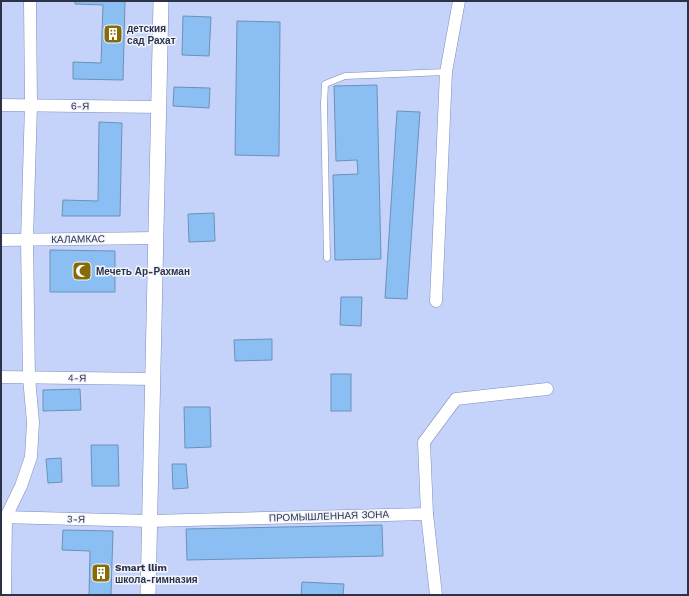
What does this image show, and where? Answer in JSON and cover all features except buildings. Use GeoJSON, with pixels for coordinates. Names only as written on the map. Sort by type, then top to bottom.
{"type":"FeatureCollection","features":[{"type":"Feature","properties":{"kind":"street"},"geometry":{"type":"LineString","coordinates":[[6,595],[4,517],[21,486],[31,457],[33,422],[30,378],[27,240],[31,105],[30,1]]}},
{"type":"Feature","properties":{"kind":"street"},"geometry":{"type":"LineString","coordinates":[[148,595],[154,379],[161,1]]}},
{"type":"Feature","properties":{"kind":"street"},"geometry":{"type":"LineString","coordinates":[[436,301],[446,72],[459,1]]}},
{"type":"Feature","properties":{"kind":"street","name":"6-Я"},"geometry":{"type":"LineString","coordinates":[[1,105],[159,107]]}},
{"type":"Feature","properties":{"kind":"street","name":"КАЛАМКАС"},"geometry":{"type":"LineString","coordinates":[[1,240],[156,238]]}},
{"type":"Feature","properties":{"kind":"street","name":"4-Я"},"geometry":{"type":"LineString","coordinates":[[1,377],[154,379]]}},
{"type":"Feature","properties":{"kind":"street"},"geometry":{"type":"LineString","coordinates":[[436,595],[427,514],[424,442],[456,399],[547,389]]}},
{"type":"Feature","properties":{"kind":"street","name":"ПРОМЫШЛЕННАЯ ЗОНА"},"geometry":{"type":"LineString","coordinates":[[150,521],[427,514]]}},
{"type":"Feature","properties":{"kind":"street","name":"3-Я"},"geometry":{"type":"LineString","coordinates":[[4,517],[150,521]]}},
{"type":"Feature","properties":{"kind":"lane"},"geometry":{"type":"LineString","coordinates":[[327,258],[324,104],[325,84],[346,76],[446,72]]}},
{"type":"Feature","properties":{"kind":"place","name":"детския сад Рахат"},"geometry":{"type":"Point","coordinates":[113,34]}},
{"type":"Feature","properties":{"kind":"place","name":"Мечеть Ар-Рахман"},"geometry":{"type":"Point","coordinates":[82,271]}},
{"type":"Feature","properties":{"kind":"place","name":"Smart llim школа-гимназия"},"geometry":{"type":"Point","coordinates":[101,573]}}]}
